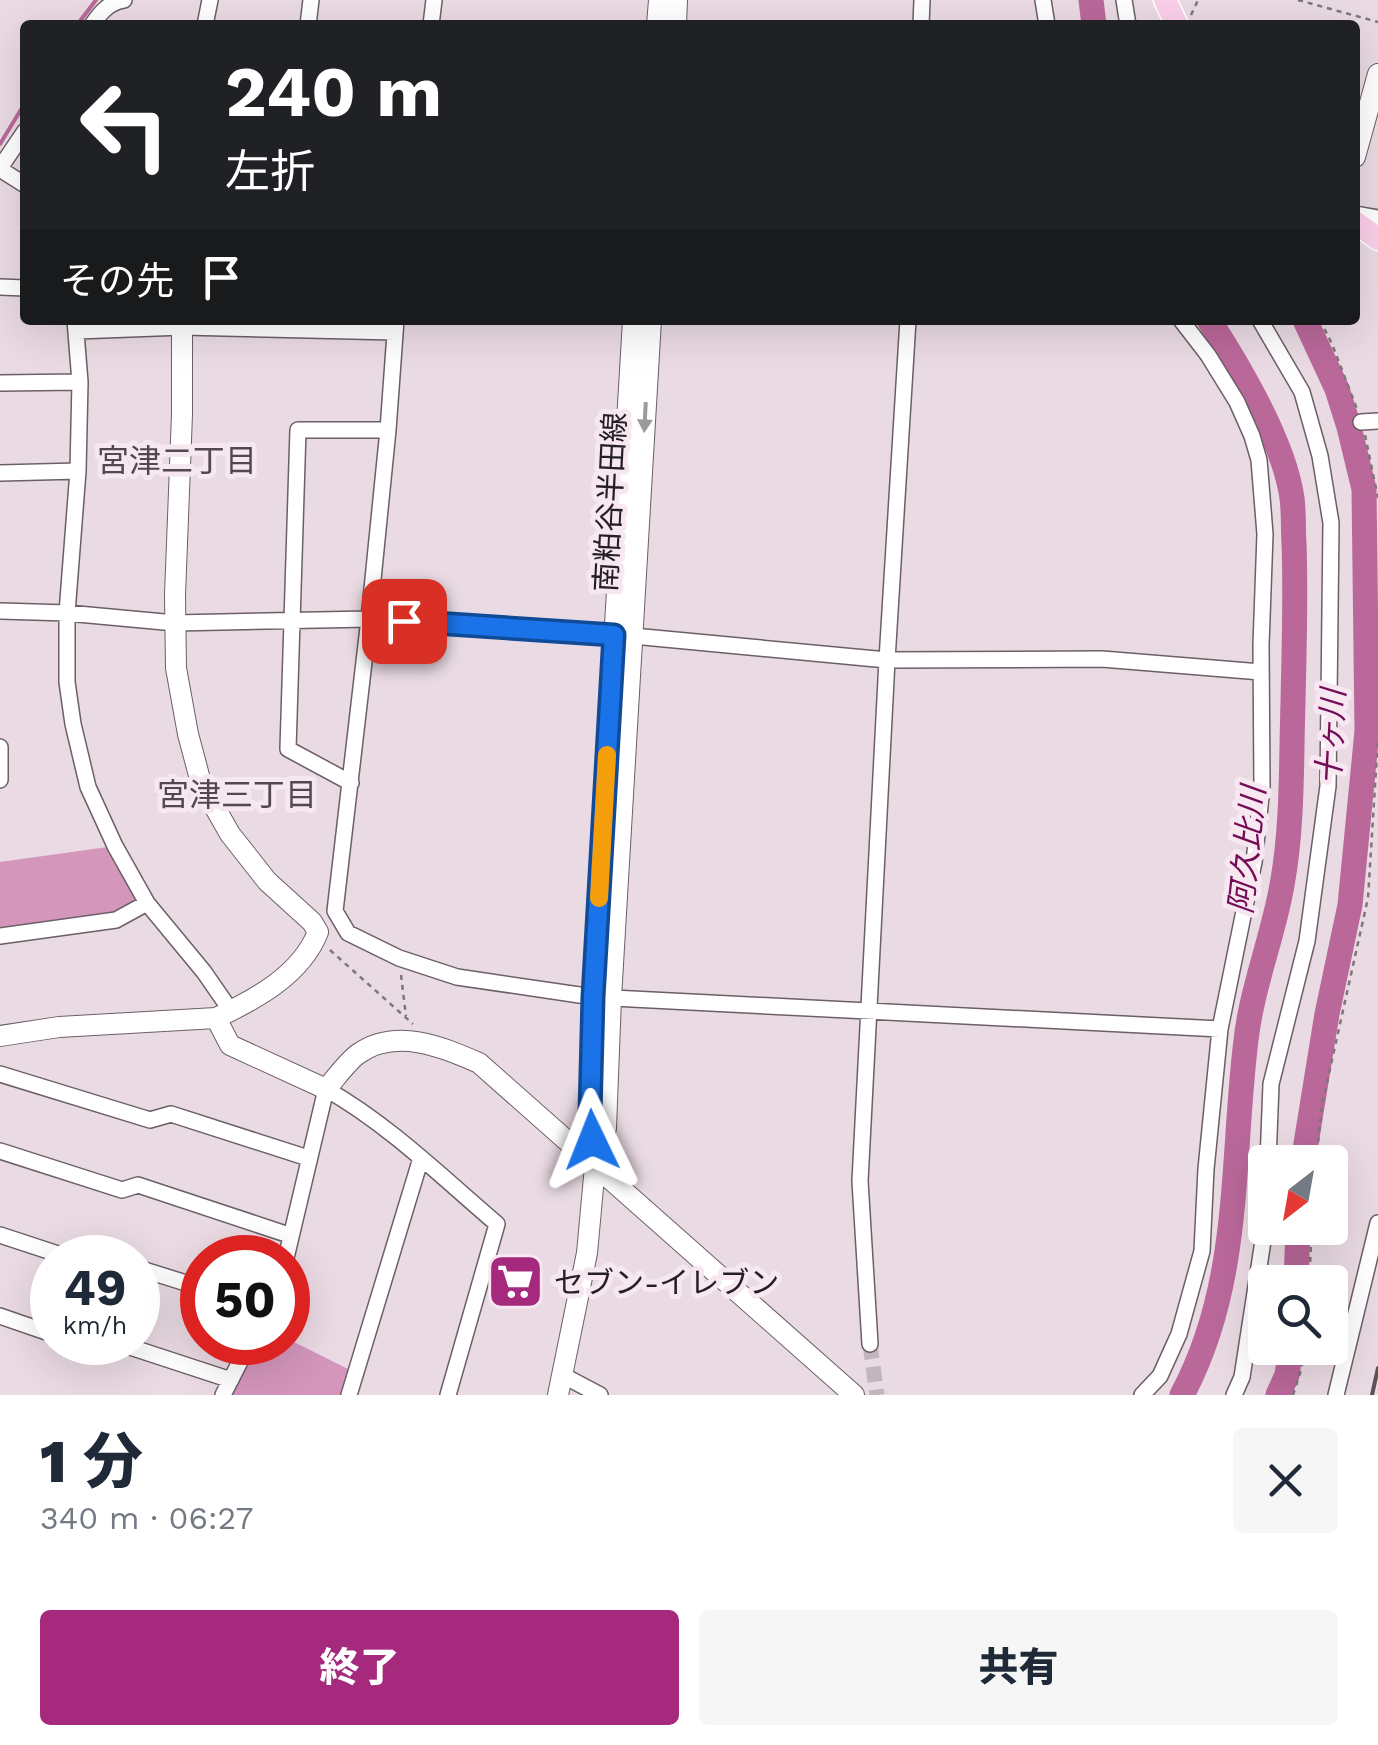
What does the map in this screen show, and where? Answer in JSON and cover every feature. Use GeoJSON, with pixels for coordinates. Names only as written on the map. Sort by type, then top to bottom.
{"type":"FeatureCollection","features":[{"type":"Feature","properties":{"kind":"street"},"geometry":{"type":"LineString","coordinates":[[95,12],[124,0]]}},
{"type":"Feature","properties":{"kind":"street"},"geometry":{"type":"LineString","coordinates":[[1360,139],[1378,74]]}},
{"type":"Feature","properties":{"kind":"street"},"geometry":{"type":"LineString","coordinates":[[0,168],[20,138]]}},
{"type":"Feature","properties":{"kind":"street"},"geometry":{"type":"LineString","coordinates":[[76,325],[80,382],[78,471],[67,614],[67,682],[88,788],[148,903],[204,972],[224,1014],[230,1045],[343,1098],[421,1158],[496,1224],[448,1395]]}},
{"type":"Feature","properties":{"kind":"street"},"geometry":{"type":"LineString","coordinates":[[0,1036],[59,1027],[224,1014],[246,1004],[287,975],[312,948],[318,932],[267,881],[230,834],[201,782],[188,734],[176,668],[183,325]]}},
{"type":"Feature","properties":{"kind":"street"},"geometry":{"type":"LineString","coordinates":[[333,325],[396,326],[369,619],[335,911],[348,933],[399,958],[457,977],[602,998],[1220,1029]]}},
{"type":"Feature","properties":{"kind":"street","name":"南粕谷半田線"},"geometry":{"type":"LineString","coordinates":[[561,1385],[587,1253],[596,1166],[606,1128],[602,998],[623,636],[633,325]]}},
{"type":"Feature","properties":{"kind":"street","name":"南粕谷半田線"},"geometry":{"type":"LineString","coordinates":[[623,636],[651,325]]}},
{"type":"Feature","properties":{"kind":"street"},"geometry":{"type":"LineString","coordinates":[[870,1344],[860,1181],[908,325]]}},
{"type":"Feature","properties":{"kind":"street"},"geometry":{"type":"LineString","coordinates":[[1142,1395],[1160,1376],[1179,1334],[1202,1251],[1220,1029],[1254,862],[1262,787],[1264,534],[1259,460],[1237,402],[1185,325]]}},
{"type":"Feature","properties":{"kind":"street"},"geometry":{"type":"LineString","coordinates":[[1263,325],[1302,392],[1320,456],[1331,522],[1328,786],[1307,940],[1271,1084],[1269,1145]]}},
{"type":"Feature","properties":{"kind":"street"},"geometry":{"type":"LineString","coordinates":[[0,383],[80,382]]}},
{"type":"Feature","properties":{"kind":"street"},"geometry":{"type":"LineString","coordinates":[[351,783],[288,749],[298,430],[388,430]]}},
{"type":"Feature","properties":{"kind":"street"},"geometry":{"type":"LineString","coordinates":[[0,473],[78,471]]}},
{"type":"Feature","properties":{"kind":"street"},"geometry":{"type":"LineString","coordinates":[[0,626],[1,608],[176,623],[369,619],[623,636],[887,660],[1102,660],[1261,672]]}},
{"type":"Feature","properties":{"kind":"street"},"geometry":{"type":"LineString","coordinates":[[0,747],[0,780]]}},
{"type":"Feature","properties":{"kind":"street"},"geometry":{"type":"LineString","coordinates":[[0,936],[116,920],[148,903]]}},
{"type":"Feature","properties":{"kind":"street"},"geometry":{"type":"LineString","coordinates":[[0,1151],[122,1190],[138,1185],[290,1235],[326,1089],[357,1054],[388,1041],[423,1042],[479,1063],[854,1395]]}},
{"type":"Feature","properties":{"kind":"street"},"geometry":{"type":"LineString","coordinates":[[0,1074],[150,1120],[172,1114],[308,1158]]}},
{"type":"Feature","properties":{"kind":"street"},"geometry":{"type":"LineString","coordinates":[[349,1395],[421,1158]]}},
{"type":"Feature","properties":{"kind":"street"},"geometry":{"type":"LineString","coordinates":[[1336,1395],[1378,1223]]}},
{"type":"Feature","properties":{"kind":"street"},"geometry":{"type":"LineString","coordinates":[[0,1235],[30,1245]]}},
{"type":"Feature","properties":{"kind":"street"},"geometry":{"type":"LineString","coordinates":[[1234,1395],[1242,1378],[1262,1245]]}},
{"type":"Feature","properties":{"kind":"street"},"geometry":{"type":"LineString","coordinates":[[0,1316],[30,1326]]}},
{"type":"Feature","properties":{"kind":"street"},"geometry":{"type":"LineString","coordinates":[[160,1360],[227,1388],[238,1365]]}},
{"type":"Feature","properties":{"kind":"street"},"geometry":{"type":"LineString","coordinates":[[561,1385],[600,1395]]}},
{"type":"Feature","properties":{"kind":"path"},"geometry":{"type":"LineString","coordinates":[[1298,0],[1378,22]]}},
{"type":"Feature","properties":{"kind":"path"},"geometry":{"type":"LineString","coordinates":[[1322,325],[1345,376],[1374,420],[1378,498]]}},
{"type":"Feature","properties":{"kind":"path"},"geometry":{"type":"LineString","coordinates":[[1318,1145],[1322,1105],[1368,898],[1378,738]]}},
{"type":"Feature","properties":{"kind":"path"},"geometry":{"type":"LineString","coordinates":[[312,948],[330,950],[422,1032],[423,1042]]}},
{"type":"Feature","properties":{"kind":"path"},"geometry":{"type":"LineString","coordinates":[[399,958],[406,1018]]}},
{"type":"Feature","properties":{"kind":"path"},"geometry":{"type":"LineString","coordinates":[[1293,1395],[1300,1365]]}},
{"type":"Feature","properties":{"kind":"shaded area"},"geometry":{"type":"Polygon","coordinates":[[[115,846],[147,903],[116,920],[0,936],[0,862],[115,846]]]}},
{"type":"Feature","properties":{"kind":"shaded area"},"geometry":{"type":"Polygon","coordinates":[[[310,1350],[356,1373],[349,1395],[231,1395],[245,1365],[310,1365],[310,1350]]]}},
{"type":"Feature","properties":{"kind":"waterway"},"geometry":{"type":"LineString","coordinates":[[81,20],[96,0]]}},
{"type":"Feature","properties":{"kind":"waterway","name":"阿久比川"},"geometry":{"type":"LineString","coordinates":[[1091,0],[1093,20]]}},
{"type":"Feature","properties":{"kind":"waterway"},"geometry":{"type":"LineString","coordinates":[[0,144],[20,111]]}},
{"type":"Feature","properties":{"kind":"waterway","name":"阿久比川"},"geometry":{"type":"LineString","coordinates":[[1182,1395],[1201,1353],[1225,1266],[1246,1040],[1282,885],[1292,771],[1295,603],[1292,498],[1270,430],[1212,325]]}},
{"type":"Feature","properties":{"kind":"waterway","name":"十ヶ川"},"geometry":{"type":"LineString","coordinates":[[1306,1145],[1350,905],[1367,731],[1364,489],[1337,389],[1307,325]]}},
{"type":"Feature","properties":{"kind":"waterway","name":"十ヶ川"},"geometry":{"type":"LineString","coordinates":[[1297,1245],[1297,1265]]}},
{"type":"Feature","properties":{"kind":"waterway","name":"十ヶ川"},"geometry":{"type":"LineString","coordinates":[[1278,1395],[1288,1365]]}},
{"type":"Feature","properties":{"kind":"tunnel"},"geometry":{"type":"LineString","coordinates":[[870,1344],[877,1395]]}},
{"type":"Feature","properties":{"kind":"railway"},"geometry":{"type":"LineString","coordinates":[[1372,1395],[1378,1368]]}},
{"type":"Feature","properties":{"kind":"slow traffic"},"geometry":{"type":"LineString","coordinates":[[599,898],[607,755]]}},
{"type":"Feature","properties":{"kind":"place","name":"セブン-イレブン"},"geometry":{"type":"Point","coordinates":[515,1282]}},
{"type":"Feature","properties":{"kind":"district","name":"宮津二丁目"},"geometry":{"type":"Point","coordinates":[177,461]}},
{"type":"Feature","properties":{"kind":"district","name":"宮津三丁目"},"geometry":{"type":"Point","coordinates":[237,795]}},
{"type":"Feature","properties":{"kind":"route"},"geometry":{"type":"LineString","coordinates":[[404,621],[614,635],[593,997],[592,1140]]}}]}
